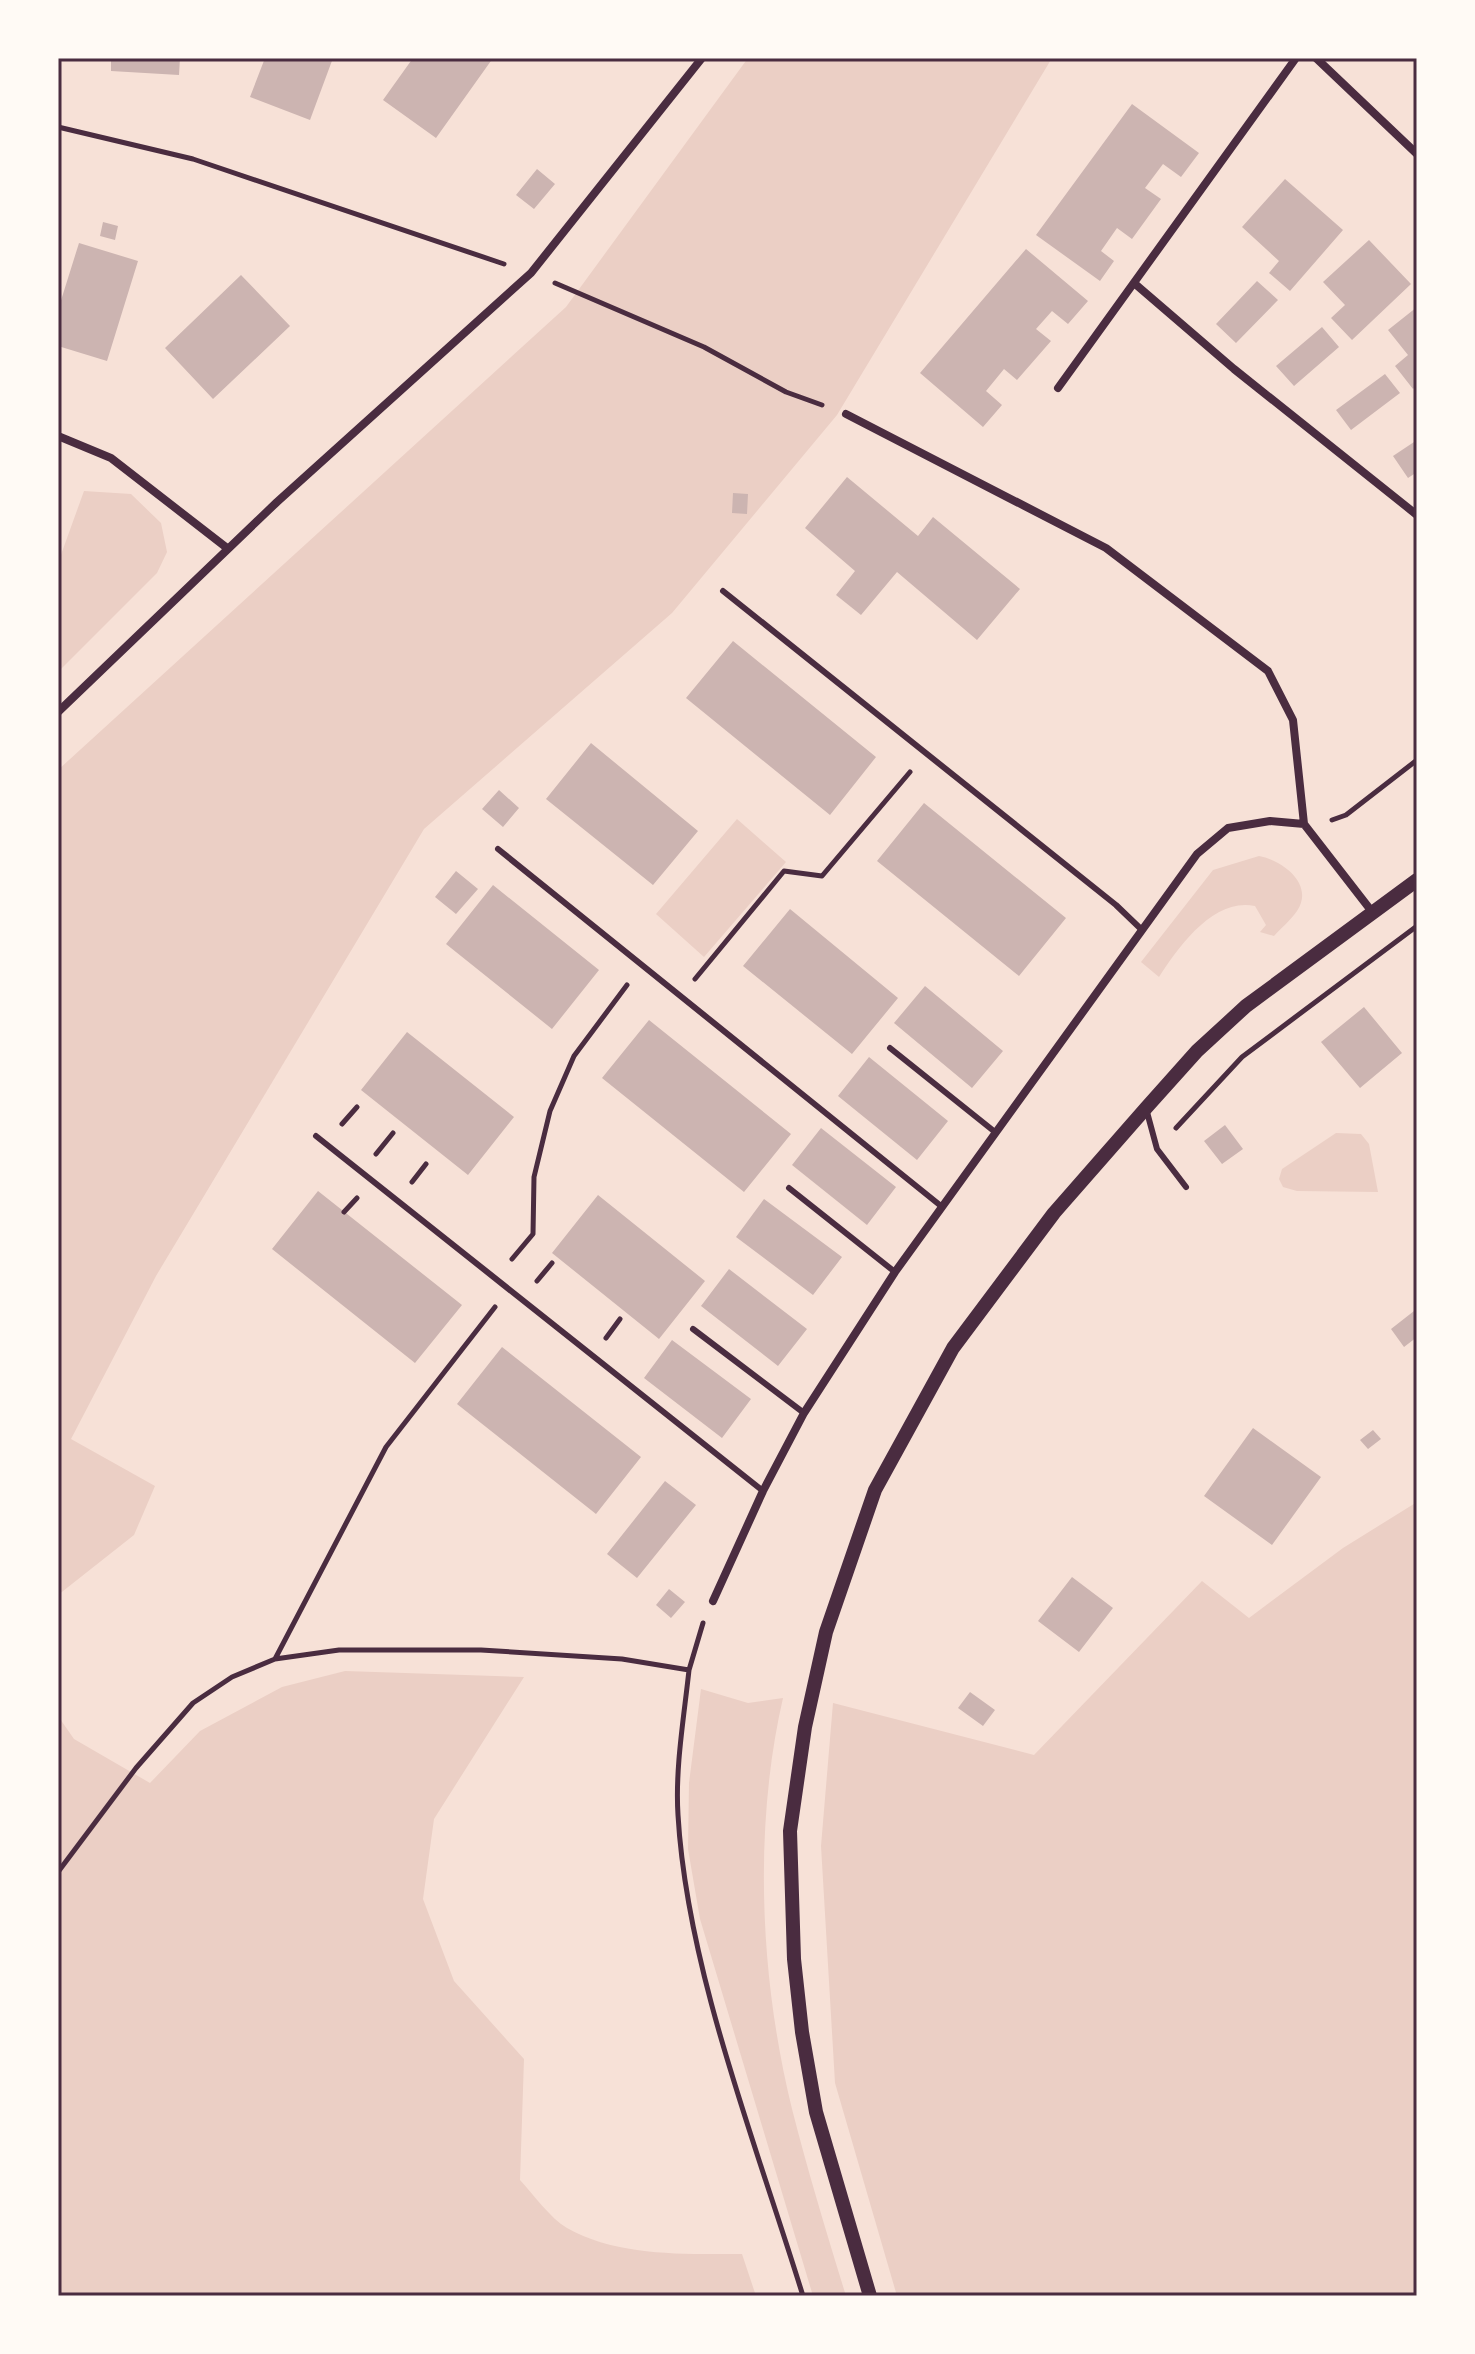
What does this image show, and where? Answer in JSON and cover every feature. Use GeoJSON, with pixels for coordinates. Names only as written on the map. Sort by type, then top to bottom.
{"type":"FeatureCollection","features":[{"type":"Feature","properties":{"kind":"street"},"geometry":{"type":"LineString","coordinates":[[58,712],[227,548],[531,273],[702,58]]}},
{"type":"Feature","properties":{"kind":"street"},"geometry":{"type":"LineString","coordinates":[[1058,388],[1296,58]]}},
{"type":"Feature","properties":{"kind":"street"},"geometry":{"type":"LineString","coordinates":[[1316,58],[1417,154]]}},
{"type":"Feature","properties":{"kind":"street"},"geometry":{"type":"LineString","coordinates":[[1134,283],[1234,369],[1417,515]]}},
{"type":"Feature","properties":{"kind":"street"},"geometry":{"type":"LineString","coordinates":[[846,414],[1106,548],[1268,671],[1293,720],[1304,824],[1373,913]]}},
{"type":"Feature","properties":{"kind":"street"},"geometry":{"type":"LineString","coordinates":[[58,436],[111,458],[227,548]]}},
{"type":"Feature","properties":{"kind":"street"},"geometry":{"type":"LineString","coordinates":[[713,1601],[763,1491],[804,1413],[895,1272],[1197,854],[1228,828],[1270,821],[1304,824]]}},
{"type":"Feature","properties":{"kind":"street"},"geometry":{"type":"LineString","coordinates":[[870,2296],[816,2112],[794,1959],[790,1831],[805,1727],[823,1645],[875,1490],[953,1348],[1054,1213],[1146,1108],[1197,1051],[1246,1006],[1417,880]]}},
{"type":"Feature","properties":{"kind":"lane"},"geometry":{"type":"LineString","coordinates":[[723,591],[1142,930]]}},
{"type":"Feature","properties":{"kind":"lane"},"geometry":{"type":"LineString","coordinates":[[498,849],[941,1206]]}},
{"type":"Feature","properties":{"kind":"lane"},"geometry":{"type":"LineString","coordinates":[[890,1048],[995,1132]]}},
{"type":"Feature","properties":{"kind":"lane"},"geometry":{"type":"LineString","coordinates":[[1146,1108],[1157,1149],[1186,1187]]}},
{"type":"Feature","properties":{"kind":"lane"},"geometry":{"type":"LineString","coordinates":[[316,1136],[763,1491]]}},
{"type":"Feature","properties":{"kind":"lane"},"geometry":{"type":"LineString","coordinates":[[789,1188],[895,1272]]}},
{"type":"Feature","properties":{"kind":"lane"},"geometry":{"type":"LineString","coordinates":[[693,1329],[804,1413]]}},
{"type":"Feature","properties":{"kind":"path"},"geometry":{"type":"LineString","coordinates":[[58,127],[193,159],[531,273],[704,347],[786,392],[846,414]]}},
{"type":"Feature","properties":{"kind":"path"},"geometry":{"type":"LineString","coordinates":[[681,996],[784,871],[822,876],[926,753]]}},
{"type":"Feature","properties":{"kind":"path"},"geometry":{"type":"LineString","coordinates":[[1304,824],[1325,823],[1346,815],[1417,760]]}},
{"type":"Feature","properties":{"kind":"path"},"geometry":{"type":"LineString","coordinates":[[1157,1149],[1242,1057],[1417,926]]}},
{"type":"Feature","properties":{"kind":"path"},"geometry":{"type":"LineString","coordinates":[[495,1280],[533,1234],[534,1177],[550,1111],[574,1056],[643,966]]}},
{"type":"Feature","properties":{"kind":"path"},"geometry":{"type":"LineString","coordinates":[[275,1659],[386,1447],[508,1290]]}},
{"type":"Feature","properties":{"kind":"path"},"geometry":{"type":"LineString","coordinates":[[713,1601],[696,1641],[689,1670],[678,1813],[687,1904],[729,2059],[803,2296]]}},
{"type":"Feature","properties":{"kind":"path"},"geometry":{"type":"LineString","coordinates":[[58,1872],[136,1768],[193,1703],[232,1677],[275,1659],[339,1650],[481,1650],[622,1659],[689,1670]]}},
{"type":"Feature","properties":{"kind":"shaded area"},"geometry":{"type":"Polygon","coordinates":[[[748,58],[1052,58],[837,415],[672,613],[424,829],[156,1276],[71,1439],[155,1486],[134,1535],[58,1595],[58,770],[566,307],[748,58]]]}},
{"type":"Feature","properties":{"kind":"shaded area"},"geometry":{"type":"Polygon","coordinates":[[[84,491],[131,494],[161,523],[167,552],[157,573],[58,672],[58,563],[84,491]]]}},
{"type":"Feature","properties":{"kind":"shaded area"},"geometry":{"type":"Polygon","coordinates":[[[737,819],[786,862],[704,957],[656,914],[737,819]]]}},
{"type":"Feature","properties":{"kind":"shaded area"},"geometry":{"type":"Polygon","coordinates":[[[1259,856],[1286,868],[1299,883],[1302,892],[1297,911],[1274,936],[1260,932],[1266,925],[1255,906],[1240,905],[1212,916],[1199,926],[1159,977],[1141,962],[1213,870],[1259,856]]]}},
{"type":"Feature","properties":{"kind":"shaded area"},"geometry":{"type":"Polygon","coordinates":[[[1336,1133],[1361,1134],[1369,1144],[1378,1192],[1297,1191],[1283,1187],[1279,1179],[1282,1169],[1336,1133]]]}},
{"type":"Feature","properties":{"kind":"shaded area"},"geometry":{"type":"Polygon","coordinates":[[[1417,1502],[1417,2296],[897,2296],[835,2083],[821,1846],[833,1703],[1034,1755],[1202,1581],[1249,1618],[1343,1548],[1417,1502]]]}},
{"type":"Feature","properties":{"kind":"shaded area"},"geometry":{"type":"Polygon","coordinates":[[[345,1671],[524,1677],[434,1819],[423,1899],[454,1981],[524,2059],[520,2180],[542,2206],[567,2228],[608,2244],[653,2252],[742,2254],[756,2296],[58,2296],[58,1716],[74,1739],[150,1783],[200,1731],[282,1687],[345,1671]]]}},
{"type":"Feature","properties":{"kind":"shaded area"},"geometry":{"type":"Polygon","coordinates":[[[701,1689],[748,1703],[783,1698],[767,1799],[764,1904],[767,1956],[781,2059],[792,2109],[846,2296],[813,2296],[700,1919],[688,1849],[689,1783],[701,1689]]]}},
{"type":"Feature","properties":{"kind":"building"},"geometry":{"type":"Polygon","coordinates":[[[111,58],[180,58],[179,75],[111,71],[111,58]]]}},
{"type":"Feature","properties":{"kind":"building"},"geometry":{"type":"Polygon","coordinates":[[[265,58],[333,58],[310,120],[250,97],[265,58]]]}},
{"type":"Feature","properties":{"kind":"building"},"geometry":{"type":"Polygon","coordinates":[[[413,58],[493,58],[436,138],[383,100],[413,58]]]}},
{"type":"Feature","properties":{"kind":"building"},"geometry":{"type":"Polygon","coordinates":[[[1132,104],[1199,153],[1181,177],[1163,164],[1145,188],[1161,199],[1132,239],[1117,228],[1101,251],[1114,261],[1100,281],[1036,235],[1132,104]]]}},
{"type":"Feature","properties":{"kind":"building"},"geometry":{"type":"Polygon","coordinates":[[[537,169],[555,184],[534,209],[516,195],[537,169]]]}},
{"type":"Feature","properties":{"kind":"building"},"geometry":{"type":"Polygon","coordinates":[[[1285,179],[1343,230],[1290,291],[1269,273],[1279,261],[1242,227],[1285,179]]]}},
{"type":"Feature","properties":{"kind":"building"},"geometry":{"type":"Polygon","coordinates":[[[103,222],[118,226],[115,240],[100,236],[103,222]]]}},
{"type":"Feature","properties":{"kind":"building"},"geometry":{"type":"Polygon","coordinates":[[[1369,240],[1411,284],[1352,340],[1331,318],[1345,305],[1323,282],[1369,240]]]}},
{"type":"Feature","properties":{"kind":"building"},"geometry":{"type":"Polygon","coordinates":[[[79,243],[138,261],[107,361],[58,346],[58,310],[79,243]]]}},
{"type":"Feature","properties":{"kind":"building"},"geometry":{"type":"Polygon","coordinates":[[[1026,249],[1088,301],[1068,324],[1052,311],[1036,329],[1051,341],[1017,380],[1004,369],[986,391],[1002,405],[983,427],[920,373],[1026,249]]]}},
{"type":"Feature","properties":{"kind":"building"},"geometry":{"type":"Polygon","coordinates":[[[241,275],[290,326],[213,399],[165,348],[241,275]]]}},
{"type":"Feature","properties":{"kind":"building"},"geometry":{"type":"Polygon","coordinates":[[[1257,281],[1278,300],[1236,343],[1216,324],[1257,281]]]}},
{"type":"Feature","properties":{"kind":"building"},"geometry":{"type":"Polygon","coordinates":[[[1417,307],[1417,385],[1413,389],[1395,366],[1408,355],[1388,330],[1417,307]]]}},
{"type":"Feature","properties":{"kind":"building"},"geometry":{"type":"Polygon","coordinates":[[[1322,327],[1339,347],[1294,386],[1276,366],[1322,327]]]}},
{"type":"Feature","properties":{"kind":"building"},"geometry":{"type":"Polygon","coordinates":[[[1385,374],[1400,393],[1351,430],[1336,410],[1385,374]]]}},
{"type":"Feature","properties":{"kind":"building"},"geometry":{"type":"Polygon","coordinates":[[[1417,440],[1417,472],[1408,478],[1393,456],[1417,440]]]}},
{"type":"Feature","properties":{"kind":"building"},"geometry":{"type":"Polygon","coordinates":[[[847,477],[918,536],[933,517],[1020,589],[977,640],[897,572],[861,615],[836,595],[855,571],[805,528],[847,477]]]}},
{"type":"Feature","properties":{"kind":"building"},"geometry":{"type":"Polygon","coordinates":[[[733,493],[748,494],[747,514],[732,513],[733,493]]]}},
{"type":"Feature","properties":{"kind":"building"},"geometry":{"type":"Polygon","coordinates":[[[733,641],[876,757],[830,815],[686,698],[733,641]]]}},
{"type":"Feature","properties":{"kind":"building"},"geometry":{"type":"Polygon","coordinates":[[[591,743],[698,831],[653,885],[546,799],[591,743]]]}},
{"type":"Feature","properties":{"kind":"building"},"geometry":{"type":"Polygon","coordinates":[[[499,790],[519,808],[503,827],[482,809],[499,790]]]}},
{"type":"Feature","properties":{"kind":"building"},"geometry":{"type":"Polygon","coordinates":[[[924,803],[1066,918],[1019,976],[877,861],[924,803]]]}},
{"type":"Feature","properties":{"kind":"building"},"geometry":{"type":"Polygon","coordinates":[[[456,871],[478,889],[456,914],[435,897],[456,871]]]}},
{"type":"Feature","properties":{"kind":"building"},"geometry":{"type":"Polygon","coordinates":[[[493,885],[599,970],[552,1029],[446,944],[493,885]]]}},
{"type":"Feature","properties":{"kind":"building"},"geometry":{"type":"Polygon","coordinates":[[[790,909],[898,998],[852,1054],[743,966],[790,909]]]}},
{"type":"Feature","properties":{"kind":"building"},"geometry":{"type":"Polygon","coordinates":[[[925,986],[1003,1051],[972,1088],[894,1023],[925,986]]]}},
{"type":"Feature","properties":{"kind":"building"},"geometry":{"type":"Polygon","coordinates":[[[1364,1007],[1402,1053],[1360,1088],[1321,1042],[1364,1007]]]}},
{"type":"Feature","properties":{"kind":"building"},"geometry":{"type":"Polygon","coordinates":[[[649,1020],[791,1134],[744,1192],[602,1078],[649,1020]]]}},
{"type":"Feature","properties":{"kind":"building"},"geometry":{"type":"Polygon","coordinates":[[[407,1032],[514,1117],[468,1175],[361,1090],[407,1032]]]}},
{"type":"Feature","properties":{"kind":"building"},"geometry":{"type":"Polygon","coordinates":[[[869,1057],[948,1121],[917,1160],[838,1096],[869,1057]]]}},
{"type":"Feature","properties":{"kind":"building"},"geometry":{"type":"Polygon","coordinates":[[[1225,1125],[1243,1149],[1222,1164],[1204,1141],[1225,1125]]]}},
{"type":"Feature","properties":{"kind":"building"},"geometry":{"type":"Polygon","coordinates":[[[821,1128],[896,1187],[867,1225],[792,1165],[821,1128]]]}},
{"type":"Feature","properties":{"kind":"building"},"geometry":{"type":"Polygon","coordinates":[[[318,1191],[462,1305],[415,1363],[272,1249],[318,1191]]]}},
{"type":"Feature","properties":{"kind":"building"},"geometry":{"type":"Polygon","coordinates":[[[598,1195],[705,1281],[659,1339],[552,1253],[598,1195]]]}},
{"type":"Feature","properties":{"kind":"building"},"geometry":{"type":"Polygon","coordinates":[[[764,1199],[842,1257],[813,1295],[736,1237],[764,1199]]]}},
{"type":"Feature","properties":{"kind":"building"},"geometry":{"type":"Polygon","coordinates":[[[729,1269],[807,1329],[778,1366],[701,1306],[729,1269]]]}},
{"type":"Feature","properties":{"kind":"building"},"geometry":{"type":"Polygon","coordinates":[[[1414,1311],[1417,1337],[1404,1347],[1391,1329],[1414,1311]]]}},
{"type":"Feature","properties":{"kind":"building"},"geometry":{"type":"Polygon","coordinates":[[[672,1340],[751,1399],[722,1438],[644,1378],[672,1340]]]}},
{"type":"Feature","properties":{"kind":"building"},"geometry":{"type":"Polygon","coordinates":[[[502,1347],[641,1457],[596,1514],[457,1404],[502,1347]]]}},
{"type":"Feature","properties":{"kind":"building"},"geometry":{"type":"Polygon","coordinates":[[[1253,1428],[1321,1477],[1272,1545],[1204,1496],[1253,1428]]]}},
{"type":"Feature","properties":{"kind":"building"},"geometry":{"type":"Polygon","coordinates":[[[1373,1430],[1381,1439],[1368,1449],[1360,1440],[1373,1430]]]}},
{"type":"Feature","properties":{"kind":"building"},"geometry":{"type":"Polygon","coordinates":[[[665,1481],[696,1505],[637,1578],[607,1554],[665,1481]]]}},
{"type":"Feature","properties":{"kind":"building"},"geometry":{"type":"Polygon","coordinates":[[[1072,1577],[1113,1608],[1079,1652],[1038,1621],[1072,1577]]]}},
{"type":"Feature","properties":{"kind":"building"},"geometry":{"type":"Polygon","coordinates":[[[669,1589],[685,1602],[671,1618],[656,1605],[669,1589]]]}},
{"type":"Feature","properties":{"kind":"building"},"geometry":{"type":"Polygon","coordinates":[[[970,1692],[995,1710],[983,1726],[958,1708],[970,1692]]]}}]}
